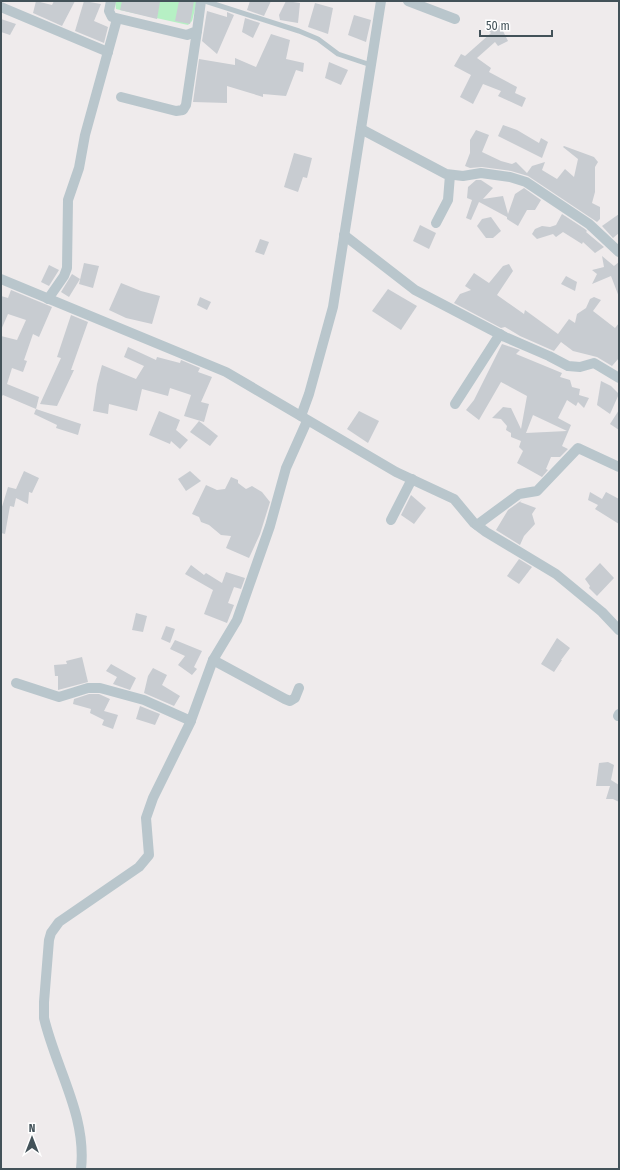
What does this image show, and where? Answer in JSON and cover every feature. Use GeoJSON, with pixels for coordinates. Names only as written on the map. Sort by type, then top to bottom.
{"type":"FeatureCollection","features":[{"type":"Feature","properties":{"kind":"street"},"geometry":{"type":"LineString","coordinates":[[111,1],[109,14],[117,18],[187,35],[197,31]]}},
{"type":"Feature","properties":{"kind":"street"},"geometry":{"type":"LineString","coordinates":[[121,97],[176,111],[183,110],[186,105],[201,1]]}},
{"type":"Feature","properties":{"kind":"street"},"geometry":{"type":"LineString","coordinates":[[80,1169],[82,1151],[78,1122],[44,1018],[49,940],[59,922],[139,867],[149,855],[146,818],[152,798],[191,721],[213,660],[237,620],[248,591],[286,468],[304,418],[309,394],[333,307],[381,1]]}},
{"type":"Feature","properties":{"kind":"street"},"geometry":{"type":"LineString","coordinates":[[408,1],[455,19]]}},
{"type":"Feature","properties":{"kind":"street"},"geometry":{"type":"LineString","coordinates":[[1,7],[108,52]]}},
{"type":"Feature","properties":{"kind":"street"},"geometry":{"type":"LineString","coordinates":[[48,299],[68,268],[68,200],[79,168],[85,135],[117,18]]}},
{"type":"Feature","properties":{"kind":"street"},"geometry":{"type":"LineString","coordinates":[[361,129],[450,175],[463,176],[481,173],[510,177],[526,182],[589,224],[619,252]]}},
{"type":"Feature","properties":{"kind":"street"},"geometry":{"type":"LineString","coordinates":[[436,223],[448,200],[450,175]]}},
{"type":"Feature","properties":{"kind":"street"},"geometry":{"type":"LineString","coordinates":[[344,235],[415,290],[500,334],[568,366],[580,367],[594,363],[619,378]]}},
{"type":"Feature","properties":{"kind":"street"},"geometry":{"type":"LineString","coordinates":[[1,280],[226,372],[412,479],[454,499],[477,525],[572,586],[602,612],[619,630]]}},
{"type":"Feature","properties":{"kind":"street"},"geometry":{"type":"LineString","coordinates":[[455,404],[500,334]]}},
{"type":"Feature","properties":{"kind":"street"},"geometry":{"type":"LineString","coordinates":[[477,525],[519,494],[537,491],[578,448],[619,467]]}},
{"type":"Feature","properties":{"kind":"street"},"geometry":{"type":"LineString","coordinates":[[391,520],[412,479]]}},
{"type":"Feature","properties":{"kind":"street"},"geometry":{"type":"LineString","coordinates":[[213,660],[290,701],[295,698],[299,688]]}},
{"type":"Feature","properties":{"kind":"street"},"geometry":{"type":"LineString","coordinates":[[16,683],[59,697],[88,688],[100,688],[144,700],[191,721]]}},
{"type":"Feature","properties":{"kind":"lane"},"geometry":{"type":"LineString","coordinates":[[205,1],[299,31],[318,39],[338,54],[371,65]]}},
{"type":"Feature","properties":{"kind":"green space"},"geometry":{"type":"Polygon","coordinates":[[[115,1],[197,1],[192,21],[188,25],[116,9],[115,1]]]}},
{"type":"Feature","properties":{"kind":"building"},"geometry":{"type":"Polygon","coordinates":[[[36,1],[52,5],[54,1],[75,1],[62,26],[33,13],[36,1]]]}},
{"type":"Feature","properties":{"kind":"building"},"geometry":{"type":"Polygon","coordinates":[[[84,1],[101,4],[94,21],[108,27],[104,43],[75,31],[84,1]]]}},
{"type":"Feature","properties":{"kind":"building"},"geometry":{"type":"Polygon","coordinates":[[[122,1],[160,2],[157,19],[120,10],[122,1]]]}},
{"type":"Feature","properties":{"kind":"building"},"geometry":{"type":"Polygon","coordinates":[[[179,1],[194,1],[190,24],[175,21],[179,1]]]}},
{"type":"Feature","properties":{"kind":"building"},"geometry":{"type":"Polygon","coordinates":[[[250,1],[271,1],[264,16],[247,10],[250,1]]]}},
{"type":"Feature","properties":{"kind":"building"},"geometry":{"type":"Polygon","coordinates":[[[286,1],[300,3],[298,23],[280,20],[279,15],[286,1]]]}},
{"type":"Feature","properties":{"kind":"building"},"geometry":{"type":"Polygon","coordinates":[[[315,3],[333,8],[328,34],[308,27],[315,3]]]}},
{"type":"Feature","properties":{"kind":"building"},"geometry":{"type":"Polygon","coordinates":[[[207,11],[227,17],[227,12],[234,15],[217,54],[202,41],[207,11]]]}},
{"type":"Feature","properties":{"kind":"building"},"geometry":{"type":"Polygon","coordinates":[[[354,15],[371,20],[366,42],[348,35],[354,15]]]}},
{"type":"Feature","properties":{"kind":"building"},"geometry":{"type":"Polygon","coordinates":[[[245,18],[260,23],[253,38],[242,32],[245,18]]]}},
{"type":"Feature","properties":{"kind":"building"},"geometry":{"type":"Polygon","coordinates":[[[1,19],[16,24],[10,35],[1,32],[1,19]]]}},
{"type":"Feature","properties":{"kind":"building"},"geometry":{"type":"Polygon","coordinates":[[[500,25],[508,41],[498,46],[495,42],[477,58],[491,68],[489,72],[517,87],[515,93],[526,98],[522,107],[498,96],[501,91],[483,84],[473,104],[460,97],[471,75],[454,66],[461,54],[465,56],[491,33],[489,31],[500,25]]]}},
{"type":"Feature","properties":{"kind":"building"},"geometry":{"type":"Polygon","coordinates":[[[271,34],[290,40],[286,59],[304,63],[303,72],[296,70],[286,96],[263,94],[263,97],[227,86],[227,103],[193,102],[199,59],[235,65],[235,58],[256,67],[271,34]]]}},
{"type":"Feature","properties":{"kind":"building"},"geometry":{"type":"Polygon","coordinates":[[[329,62],[348,70],[341,85],[325,78],[329,62]]]}},
{"type":"Feature","properties":{"kind":"building"},"geometry":{"type":"Polygon","coordinates":[[[503,125],[517,130],[539,143],[541,138],[548,142],[542,158],[498,136],[503,125]]]}},
{"type":"Feature","properties":{"kind":"building"},"geometry":{"type":"Polygon","coordinates":[[[476,130],[489,135],[482,152],[501,161],[512,164],[516,162],[527,173],[532,166],[545,162],[542,170],[557,179],[565,169],[574,177],[578,159],[563,147],[564,146],[594,157],[598,162],[595,167],[595,192],[592,203],[600,207],[600,219],[597,222],[528,176],[511,171],[482,167],[470,168],[465,166],[470,153],[470,140],[476,130]]]}},
{"type":"Feature","properties":{"kind":"building"},"geometry":{"type":"Polygon","coordinates":[[[294,153],[312,158],[307,178],[303,177],[298,192],[284,187],[294,153]]]}},
{"type":"Feature","properties":{"kind":"building"},"geometry":{"type":"Polygon","coordinates":[[[476,180],[481,180],[493,188],[483,199],[503,196],[508,214],[515,194],[524,188],[541,200],[535,210],[527,210],[518,226],[507,219],[507,217],[479,202],[471,220],[466,218],[472,200],[467,198],[468,187],[476,180]]]}},
{"type":"Feature","properties":{"kind":"building"},"geometry":{"type":"Polygon","coordinates":[[[562,214],[585,229],[587,231],[586,232],[604,247],[595,253],[583,242],[582,244],[563,232],[556,237],[553,234],[537,239],[532,234],[535,229],[542,226],[550,227],[556,225],[562,214]]]}},
{"type":"Feature","properties":{"kind":"building"},"geometry":{"type":"Polygon","coordinates":[[[619,214],[619,233],[613,238],[602,226],[619,214]]]}},
{"type":"Feature","properties":{"kind":"building"},"geometry":{"type":"Polygon","coordinates":[[[491,217],[501,231],[493,238],[486,238],[477,226],[482,219],[491,217]]]}},
{"type":"Feature","properties":{"kind":"building"},"geometry":{"type":"Polygon","coordinates":[[[420,225],[436,233],[429,249],[413,241],[420,225]]]}},
{"type":"Feature","properties":{"kind":"building"},"geometry":{"type":"Polygon","coordinates":[[[260,239],[269,242],[264,255],[255,252],[260,239]]]}},
{"type":"Feature","properties":{"kind":"building"},"geometry":{"type":"Polygon","coordinates":[[[602,256],[614,266],[619,262],[619,297],[611,276],[592,284],[597,274],[592,270],[604,267],[602,256]]]}},
{"type":"Feature","properties":{"kind":"building"},"geometry":{"type":"Polygon","coordinates":[[[84,263],[99,266],[93,288],[79,284],[84,263]]]}},
{"type":"Feature","properties":{"kind":"building"},"geometry":{"type":"Polygon","coordinates":[[[509,264],[513,271],[497,295],[524,314],[525,310],[558,334],[569,319],[575,323],[577,314],[586,308],[590,299],[594,297],[601,300],[593,311],[615,328],[619,323],[619,358],[612,366],[597,357],[573,351],[561,342],[554,351],[520,336],[505,327],[501,328],[454,303],[460,294],[471,290],[465,286],[474,273],[489,283],[503,266],[509,264]]]}},
{"type":"Feature","properties":{"kind":"building"},"geometry":{"type":"Polygon","coordinates":[[[49,265],[59,270],[49,286],[41,282],[49,265]]]}},
{"type":"Feature","properties":{"kind":"building"},"geometry":{"type":"Polygon","coordinates":[[[72,274],[80,279],[69,297],[61,292],[72,274]]]}},
{"type":"Feature","properties":{"kind":"building"},"geometry":{"type":"Polygon","coordinates":[[[566,276],[577,282],[575,291],[561,284],[566,276]]]}},
{"type":"Feature","properties":{"kind":"building"},"geometry":{"type":"Polygon","coordinates":[[[121,283],[141,291],[160,296],[152,324],[126,318],[109,310],[121,283]]]}},
{"type":"Feature","properties":{"kind":"building"},"geometry":{"type":"Polygon","coordinates":[[[388,289],[417,306],[401,330],[372,311],[388,289]]]}},
{"type":"Feature","properties":{"kind":"building"},"geometry":{"type":"Polygon","coordinates":[[[11,290],[52,307],[39,337],[33,334],[24,360],[27,361],[23,372],[12,368],[7,384],[39,397],[36,409],[3,395],[1,397],[1,336],[17,340],[26,320],[8,314],[1,330],[1,296],[8,298],[11,290]]]}},
{"type":"Feature","properties":{"kind":"building"},"geometry":{"type":"Polygon","coordinates":[[[200,297],[211,302],[207,310],[197,305],[200,297]]]}},
{"type":"Feature","properties":{"kind":"building"},"geometry":{"type":"Polygon","coordinates":[[[71,315],[88,322],[71,370],[74,370],[57,406],[40,404],[61,358],[57,357],[71,315]]]}},
{"type":"Feature","properties":{"kind":"building"},"geometry":{"type":"Polygon","coordinates":[[[502,344],[520,350],[516,354],[562,373],[560,377],[570,380],[572,387],[580,389],[579,395],[589,398],[584,408],[578,402],[576,406],[567,400],[558,418],[571,425],[562,446],[568,449],[560,457],[551,457],[546,469],[548,470],[542,477],[517,463],[523,451],[519,447],[521,441],[511,437],[511,433],[506,430],[507,426],[501,419],[492,418],[503,407],[511,408],[521,429],[527,396],[501,382],[479,420],[466,410],[474,400],[502,344]],[[533,415],[526,433],[567,431],[533,415]]]}},
{"type":"Feature","properties":{"kind":"building"},"geometry":{"type":"Polygon","coordinates":[[[128,347],[156,360],[157,357],[180,363],[181,360],[200,368],[198,372],[212,377],[201,402],[209,404],[204,422],[184,416],[191,395],[170,388],[168,396],[142,389],[137,411],[109,404],[108,414],[93,411],[97,384],[102,365],[136,379],[144,366],[124,357],[128,347]]]}},
{"type":"Feature","properties":{"kind":"building"},"geometry":{"type":"Polygon","coordinates":[[[601,381],[611,386],[619,394],[610,414],[597,405],[601,381]]]}},
{"type":"Feature","properties":{"kind":"building"},"geometry":{"type":"Polygon","coordinates":[[[36,409],[81,424],[78,435],[56,428],[57,425],[34,414],[36,409]]]}},
{"type":"Feature","properties":{"kind":"building"},"geometry":{"type":"Polygon","coordinates":[[[619,410],[619,430],[610,424],[619,410]]]}},
{"type":"Feature","properties":{"kind":"building"},"geometry":{"type":"Polygon","coordinates":[[[159,411],[180,420],[176,430],[188,440],[180,449],[171,441],[170,444],[149,435],[159,411]]]}},
{"type":"Feature","properties":{"kind":"building"},"geometry":{"type":"Polygon","coordinates":[[[359,411],[379,421],[368,443],[347,429],[359,411]]]}},
{"type":"Feature","properties":{"kind":"building"},"geometry":{"type":"Polygon","coordinates":[[[199,421],[218,436],[210,446],[190,432],[199,421]]]}},
{"type":"Feature","properties":{"kind":"building"},"geometry":{"type":"Polygon","coordinates":[[[24,471],[39,478],[32,493],[29,492],[28,504],[16,498],[14,507],[10,506],[5,534],[1,533],[1,510],[8,487],[16,489],[24,471]]]}},
{"type":"Feature","properties":{"kind":"building"},"geometry":{"type":"Polygon","coordinates":[[[190,471],[201,481],[186,491],[178,479],[190,471]]]}},
{"type":"Feature","properties":{"kind":"building"},"geometry":{"type":"Polygon","coordinates":[[[231,477],[238,480],[238,483],[246,489],[252,486],[262,492],[270,502],[260,534],[249,558],[226,548],[231,536],[221,535],[209,525],[201,522],[199,517],[192,514],[206,485],[217,490],[225,489],[231,477]]]}},
{"type":"Feature","properties":{"kind":"building"},"geometry":{"type":"Polygon","coordinates":[[[590,492],[602,499],[606,492],[619,499],[619,524],[595,509],[598,505],[588,500],[590,492]]]}},
{"type":"Feature","properties":{"kind":"building"},"geometry":{"type":"Polygon","coordinates":[[[411,495],[426,508],[414,524],[401,515],[411,495]]]}},
{"type":"Feature","properties":{"kind":"building"},"geometry":{"type":"Polygon","coordinates":[[[522,500],[520,502],[536,508],[532,514],[535,524],[524,536],[520,545],[496,530],[508,510],[522,500]]]}},
{"type":"Feature","properties":{"kind":"building"},"geometry":{"type":"Polygon","coordinates":[[[519,559],[532,567],[519,584],[507,576],[519,559]]]}},
{"type":"Feature","properties":{"kind":"building"},"geometry":{"type":"Polygon","coordinates":[[[600,563],[614,578],[597,596],[589,588],[590,586],[585,579],[600,563]]]}},
{"type":"Feature","properties":{"kind":"building"},"geometry":{"type":"Polygon","coordinates":[[[191,565],[204,575],[206,573],[222,583],[226,572],[245,578],[241,589],[234,587],[228,603],[234,605],[227,623],[204,614],[213,590],[185,574],[191,565]]]}},
{"type":"Feature","properties":{"kind":"building"},"geometry":{"type":"Polygon","coordinates":[[[136,613],[147,616],[143,632],[132,630],[136,613]]]}},
{"type":"Feature","properties":{"kind":"building"},"geometry":{"type":"Polygon","coordinates":[[[166,626],[175,629],[170,643],[161,639],[166,626]]]}},
{"type":"Feature","properties":{"kind":"building"},"geometry":{"type":"Polygon","coordinates":[[[557,638],[570,648],[554,672],[541,664],[557,638]]]}},
{"type":"Feature","properties":{"kind":"building"},"geometry":{"type":"Polygon","coordinates":[[[175,640],[202,651],[194,667],[197,669],[192,675],[178,665],[185,656],[170,649],[175,640]]]}},
{"type":"Feature","properties":{"kind":"building"},"geometry":{"type":"Polygon","coordinates":[[[82,657],[88,682],[58,690],[58,676],[55,676],[54,665],[67,664],[66,661],[82,657]]]}},
{"type":"Feature","properties":{"kind":"building"},"geometry":{"type":"Polygon","coordinates":[[[111,664],[136,678],[130,690],[113,684],[117,677],[106,671],[111,664]]]}},
{"type":"Feature","properties":{"kind":"building"},"geometry":{"type":"Polygon","coordinates":[[[153,668],[167,675],[162,685],[180,696],[174,706],[144,693],[148,676],[153,668]]]}},
{"type":"Feature","properties":{"kind":"building"},"geometry":{"type":"Polygon","coordinates":[[[89,694],[99,694],[110,699],[104,711],[118,715],[113,729],[102,725],[104,720],[90,713],[91,709],[73,704],[74,699],[89,694]]]}},
{"type":"Feature","properties":{"kind":"building"},"geometry":{"type":"Polygon","coordinates":[[[140,706],[160,714],[155,725],[136,719],[140,706]]]}},
{"type":"Feature","properties":{"kind":"building"},"geometry":{"type":"Polygon","coordinates":[[[608,762],[614,765],[611,780],[619,785],[619,802],[613,799],[606,799],[610,786],[596,786],[599,763],[608,762]]]}}]}
